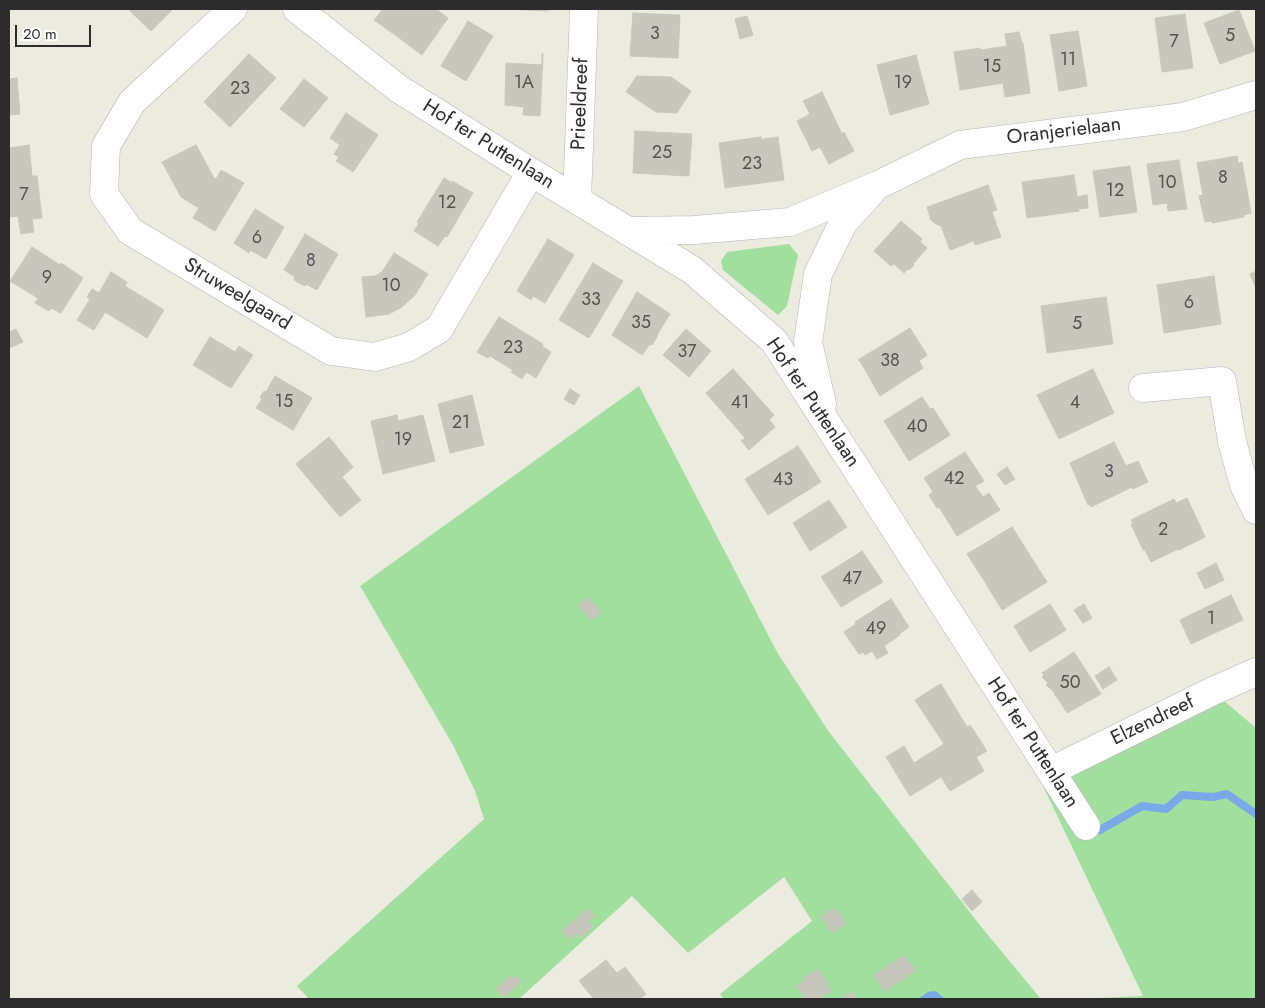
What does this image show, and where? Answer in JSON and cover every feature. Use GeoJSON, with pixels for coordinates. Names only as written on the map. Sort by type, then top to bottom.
{"type":"FeatureCollection","features":[{"type":"Feature","properties":{"kind":"street","name":"Struweelgaard"},"geometry":{"type":"LineString","coordinates":[[233,9],[132,102],[106,146],[104,194],[130,231],[331,351],[375,358],[409,347],[438,329],[531,172]]}},
{"type":"Feature","properties":{"kind":"street","name":"Hof ter Puttenlaan"},"geometry":{"type":"LineString","coordinates":[[297,9],[399,89],[692,270],[774,342],[1086,826]]}},
{"type":"Feature","properties":{"kind":"street","name":"Prieeldreef"},"geometry":{"type":"LineString","coordinates":[[577,200],[584,9]]}},
{"type":"Feature","properties":{"kind":"street","name":"Oranjerielaan"},"geometry":{"type":"LineString","coordinates":[[627,230],[694,230],[790,222],[878,185],[960,145],[1182,117],[1256,95]]}},
{"type":"Feature","properties":{"kind":"street","name":"Oranjerielaan"},"geometry":{"type":"LineString","coordinates":[[826,421],[808,342],[818,274],[843,223],[878,185]]}},
{"type":"Feature","properties":{"kind":"street"},"geometry":{"type":"LineString","coordinates":[[1143,388],[1222,380],[1232,440],[1244,485],[1256,510]]}},
{"type":"Feature","properties":{"kind":"street","name":"Elzendreef"},"geometry":{"type":"LineString","coordinates":[[1051,771],[1256,672]]}},
{"type":"Feature","properties":{"kind":"green space"},"geometry":{"type":"Polygon","coordinates":[[[789,244],[798,255],[787,306],[778,315],[723,270],[721,261],[727,252],[789,244]]]}},
{"type":"Feature","properties":{"kind":"green space"},"geometry":{"type":"Polygon","coordinates":[[[639,386],[777,652],[829,732],[983,929],[1041,999],[724,999],[720,994],[812,921],[784,877],[688,953],[632,896],[519,999],[309,999],[297,986],[484,819],[475,791],[453,745],[360,586],[639,386]]]}},
{"type":"Feature","properties":{"kind":"green space"},"geometry":{"type":"Polygon","coordinates":[[[1223,700],[1256,728],[1256,999],[1073,999],[1143,996],[1043,786],[1223,700]]]}},
{"type":"Feature","properties":{"kind":"water"},"geometry":{"type":"Polygon","coordinates":[[[934,991],[945,999],[918,999],[928,992],[934,991]]]}},
{"type":"Feature","properties":{"kind":"building"},"geometry":{"type":"Polygon","coordinates":[[[128,9],[173,9],[151,31],[128,9]]]}},
{"type":"Feature","properties":{"kind":"building"},"geometry":{"type":"Polygon","coordinates":[[[383,9],[418,9],[398,37],[374,20],[383,9]]]}},
{"type":"Feature","properties":{"kind":"building"},"geometry":{"type":"Polygon","coordinates":[[[418,9],[436,9],[448,18],[422,55],[398,37],[418,9]]]}},
{"type":"Feature","properties":{"kind":"building"},"geometry":{"type":"Polygon","coordinates":[[[505,9],[548,9],[548,11],[505,9]]]}},
{"type":"Feature","properties":{"kind":"building"},"geometry":{"type":"Polygon","coordinates":[[[1239,10],[1255,51],[1220,64],[1204,23],[1239,10]]]}},
{"type":"Feature","properties":{"kind":"building"},"geometry":{"type":"Polygon","coordinates":[[[633,13],[680,15],[678,58],[630,56],[633,13]]]}},
{"type":"Feature","properties":{"kind":"building"},"geometry":{"type":"Polygon","coordinates":[[[1185,14],[1193,68],[1162,72],[1155,18],[1185,14]]]}},
{"type":"Feature","properties":{"kind":"building"},"geometry":{"type":"Polygon","coordinates":[[[747,16],[753,35],[740,39],[735,19],[747,16]]]}},
{"type":"Feature","properties":{"kind":"building"},"geometry":{"type":"Polygon","coordinates":[[[468,21],[493,36],[466,81],[441,66],[468,21]]]}},
{"type":"Feature","properties":{"kind":"building"},"geometry":{"type":"Polygon","coordinates":[[[1078,31],[1087,86],[1059,91],[1050,35],[1078,31]]]}},
{"type":"Feature","properties":{"kind":"building"},"geometry":{"type":"Polygon","coordinates":[[[1019,32],[1023,43],[1030,93],[1005,97],[1003,83],[960,90],[954,52],[1007,46],[1005,34],[1019,32]]]}},
{"type":"Feature","properties":{"kind":"building"},"geometry":{"type":"Polygon","coordinates":[[[249,54],[276,78],[230,127],[204,102],[249,54]]]}},
{"type":"Feature","properties":{"kind":"building"},"geometry":{"type":"Polygon","coordinates":[[[543,54],[540,116],[523,115],[524,107],[505,105],[506,63],[542,65],[543,54]]]}},
{"type":"Feature","properties":{"kind":"building"},"geometry":{"type":"Polygon","coordinates":[[[916,55],[929,104],[890,115],[877,65],[916,55]]]}},
{"type":"Feature","properties":{"kind":"building"},"geometry":{"type":"Polygon","coordinates":[[[637,76],[671,77],[691,91],[677,113],[656,112],[626,92],[637,76]]]}},
{"type":"Feature","properties":{"kind":"building"},"geometry":{"type":"Polygon","coordinates":[[[17,78],[20,114],[9,115],[9,79],[17,78]]]}},
{"type":"Feature","properties":{"kind":"building"},"geometry":{"type":"Polygon","coordinates":[[[304,79],[328,98],[304,127],[280,109],[304,79]]]}},
{"type":"Feature","properties":{"kind":"building"},"geometry":{"type":"Polygon","coordinates":[[[822,92],[842,134],[844,132],[854,151],[829,164],[820,147],[812,151],[797,121],[810,114],[803,101],[822,92]]]}},
{"type":"Feature","properties":{"kind":"building"},"geometry":{"type":"Polygon","coordinates":[[[346,113],[378,135],[353,172],[336,161],[339,157],[334,154],[340,145],[330,138],[346,113]]]}},
{"type":"Feature","properties":{"kind":"building"},"geometry":{"type":"Polygon","coordinates":[[[635,131],[692,134],[689,176],[633,173],[635,131]]]}},
{"type":"Feature","properties":{"kind":"building"},"geometry":{"type":"Polygon","coordinates":[[[761,137],[761,139],[750,141],[751,146],[720,151],[719,143],[761,137]]]}},
{"type":"Feature","properties":{"kind":"building"},"geometry":{"type":"Polygon","coordinates":[[[778,137],[784,180],[725,188],[720,151],[751,146],[750,141],[778,137]]]}},
{"type":"Feature","properties":{"kind":"building"},"geometry":{"type":"Polygon","coordinates":[[[29,145],[32,176],[37,176],[42,218],[32,219],[34,232],[21,234],[18,216],[9,217],[9,148],[29,145]]]}},
{"type":"Feature","properties":{"kind":"building"},"geometry":{"type":"Polygon","coordinates":[[[196,145],[214,178],[216,179],[221,170],[244,183],[215,231],[193,218],[199,208],[181,197],[162,162],[196,145]]]}},
{"type":"Feature","properties":{"kind":"building"},"geometry":{"type":"Polygon","coordinates":[[[1237,156],[1238,163],[1242,162],[1251,213],[1244,215],[1244,217],[1212,223],[1212,221],[1205,222],[1199,196],[1203,195],[1197,163],[1237,156]]]}},
{"type":"Feature","properties":{"kind":"building"},"geometry":{"type":"Polygon","coordinates":[[[1179,160],[1187,209],[1168,211],[1167,203],[1153,205],[1147,164],[1179,160]]]}},
{"type":"Feature","properties":{"kind":"building"},"geometry":{"type":"Polygon","coordinates":[[[1130,166],[1137,212],[1100,217],[1093,171],[1130,166]]]}},
{"type":"Feature","properties":{"kind":"building"},"geometry":{"type":"Polygon","coordinates":[[[1074,175],[1079,211],[1027,218],[1022,182],[1074,175]]]}},
{"type":"Feature","properties":{"kind":"building"},"geometry":{"type":"Polygon","coordinates":[[[444,178],[473,193],[447,237],[445,236],[438,246],[414,231],[419,223],[417,222],[444,178]]]}},
{"type":"Feature","properties":{"kind":"building"},"geometry":{"type":"Polygon","coordinates":[[[988,185],[997,210],[992,212],[1001,237],[975,245],[958,196],[988,185]]]}},
{"type":"Feature","properties":{"kind":"building"},"geometry":{"type":"Polygon","coordinates":[[[1087,195],[1088,208],[1079,209],[1077,197],[1087,195]]]}},
{"type":"Feature","properties":{"kind":"building"},"geometry":{"type":"Polygon","coordinates":[[[958,196],[974,241],[950,250],[941,226],[931,220],[927,207],[958,196]]]}},
{"type":"Feature","properties":{"kind":"building"},"geometry":{"type":"Polygon","coordinates":[[[255,209],[284,227],[266,259],[250,250],[249,253],[234,243],[255,209]]]}},
{"type":"Feature","properties":{"kind":"building"},"geometry":{"type":"Polygon","coordinates":[[[901,221],[922,239],[920,242],[927,248],[914,265],[904,273],[894,264],[891,266],[874,251],[901,221]]]}},
{"type":"Feature","properties":{"kind":"building"},"geometry":{"type":"Polygon","coordinates":[[[305,234],[338,254],[317,290],[294,280],[295,277],[284,270],[305,234]]]}},
{"type":"Feature","properties":{"kind":"building"},"geometry":{"type":"Polygon","coordinates":[[[548,239],[574,255],[545,303],[533,296],[531,300],[517,291],[548,239]]]}},
{"type":"Feature","properties":{"kind":"building"},"geometry":{"type":"Polygon","coordinates":[[[32,247],[83,278],[61,313],[51,308],[49,311],[35,303],[38,298],[10,281],[32,247]]]}},
{"type":"Feature","properties":{"kind":"building"},"geometry":{"type":"Polygon","coordinates":[[[394,253],[428,274],[415,295],[402,307],[389,314],[366,317],[362,277],[375,276],[382,272],[394,253]]]}},
{"type":"Feature","properties":{"kind":"building"},"geometry":{"type":"Polygon","coordinates":[[[593,263],[623,281],[589,338],[559,320],[593,263]]]}},
{"type":"Feature","properties":{"kind":"building"},"geometry":{"type":"Polygon","coordinates":[[[1256,271],[1256,288],[1250,274],[1256,271]]]}},
{"type":"Feature","properties":{"kind":"building"},"geometry":{"type":"Polygon","coordinates":[[[111,272],[127,282],[125,286],[164,310],[147,338],[105,312],[94,330],[77,320],[90,299],[87,297],[92,289],[99,293],[111,272]]]}},
{"type":"Feature","properties":{"kind":"building"},"geometry":{"type":"Polygon","coordinates":[[[1214,276],[1221,324],[1164,333],[1157,285],[1214,276]]]}},
{"type":"Feature","properties":{"kind":"building"},"geometry":{"type":"Polygon","coordinates":[[[637,292],[670,314],[652,345],[650,344],[642,355],[612,335],[637,292]]]}},
{"type":"Feature","properties":{"kind":"building"},"geometry":{"type":"Polygon","coordinates":[[[1106,297],[1113,344],[1047,353],[1041,306],[1106,297]]]}},
{"type":"Feature","properties":{"kind":"building"},"geometry":{"type":"Polygon","coordinates":[[[499,317],[543,344],[542,346],[551,352],[536,378],[526,372],[522,379],[511,372],[513,370],[490,356],[488,358],[477,352],[499,317]]]}},
{"type":"Feature","properties":{"kind":"building"},"geometry":{"type":"Polygon","coordinates":[[[910,328],[927,355],[919,361],[923,368],[880,396],[858,360],[910,328]]]}},
{"type":"Feature","properties":{"kind":"building"},"geometry":{"type":"Polygon","coordinates":[[[16,329],[23,342],[9,348],[9,332],[16,329]]]}},
{"type":"Feature","properties":{"kind":"building"},"geometry":{"type":"Polygon","coordinates":[[[686,329],[711,351],[689,377],[663,355],[686,329]]]}},
{"type":"Feature","properties":{"kind":"building"},"geometry":{"type":"Polygon","coordinates":[[[210,337],[235,352],[239,346],[253,355],[231,388],[193,365],[210,337]]]}},
{"type":"Feature","properties":{"kind":"building"},"geometry":{"type":"Polygon","coordinates":[[[733,369],[774,415],[769,420],[775,427],[749,450],[741,441],[745,438],[706,393],[733,369]]]}},
{"type":"Feature","properties":{"kind":"building"},"geometry":{"type":"Polygon","coordinates":[[[1093,369],[1114,413],[1059,439],[1037,395],[1093,369]]]}},
{"type":"Feature","properties":{"kind":"building"},"geometry":{"type":"Polygon","coordinates":[[[275,376],[312,398],[293,430],[256,408],[262,399],[260,397],[264,391],[266,392],[275,376]]]}},
{"type":"Feature","properties":{"kind":"building"},"geometry":{"type":"Polygon","coordinates":[[[570,389],[580,395],[574,405],[564,399],[570,389]]]}},
{"type":"Feature","properties":{"kind":"building"},"geometry":{"type":"Polygon","coordinates":[[[472,395],[484,445],[450,453],[438,404],[472,395]]]}},
{"type":"Feature","properties":{"kind":"building"},"geometry":{"type":"Polygon","coordinates":[[[922,397],[930,409],[933,408],[950,435],[909,461],[884,421],[922,397]]]}},
{"type":"Feature","properties":{"kind":"building"},"geometry":{"type":"Polygon","coordinates":[[[397,415],[398,421],[423,415],[435,461],[383,474],[371,421],[397,415]]]}},
{"type":"Feature","properties":{"kind":"building"},"geometry":{"type":"Polygon","coordinates":[[[329,437],[353,467],[342,477],[361,500],[340,517],[296,464],[329,437]]]}},
{"type":"Feature","properties":{"kind":"building"},"geometry":{"type":"Polygon","coordinates":[[[1114,442],[1126,466],[1138,461],[1148,482],[1133,489],[1132,487],[1091,507],[1088,505],[1070,463],[1114,442]]]}},
{"type":"Feature","properties":{"kind":"building"},"geometry":{"type":"Polygon","coordinates":[[[798,446],[821,482],[768,515],[745,479],[798,446]]]}},
{"type":"Feature","properties":{"kind":"building"},"geometry":{"type":"Polygon","coordinates":[[[965,452],[984,481],[937,508],[929,495],[933,492],[924,478],[965,452]]]}},
{"type":"Feature","properties":{"kind":"building"},"geometry":{"type":"Polygon","coordinates":[[[1007,467],[1015,479],[1005,485],[997,474],[1007,467]]]}},
{"type":"Feature","properties":{"kind":"building"},"geometry":{"type":"Polygon","coordinates":[[[975,486],[983,497],[989,493],[1000,510],[957,536],[939,507],[975,486]]]}},
{"type":"Feature","properties":{"kind":"building"},"geometry":{"type":"Polygon","coordinates":[[[1187,498],[1200,526],[1182,535],[1176,545],[1178,549],[1151,562],[1145,550],[1143,550],[1131,520],[1174,499],[1176,503],[1187,498]]]}},
{"type":"Feature","properties":{"kind":"building"},"geometry":{"type":"Polygon","coordinates":[[[829,500],[847,527],[810,551],[793,523],[829,500]]]}},
{"type":"Feature","properties":{"kind":"building"},"geometry":{"type":"Polygon","coordinates":[[[1200,526],[1205,537],[1179,550],[1176,545],[1182,535],[1200,526]]]}},
{"type":"Feature","properties":{"kind":"building"},"geometry":{"type":"Polygon","coordinates":[[[1012,527],[1029,554],[985,582],[967,554],[1012,527]]]}},
{"type":"Feature","properties":{"kind":"building"},"geometry":{"type":"Polygon","coordinates":[[[862,551],[883,582],[841,607],[821,577],[862,551]]]}},
{"type":"Feature","properties":{"kind":"building"},"geometry":{"type":"Polygon","coordinates":[[[1029,554],[1047,582],[1002,610],[985,582],[1029,554]]]}},
{"type":"Feature","properties":{"kind":"building"},"geometry":{"type":"Polygon","coordinates":[[[1216,563],[1224,580],[1205,589],[1197,573],[1216,563]]]}},
{"type":"Feature","properties":{"kind":"building"},"geometry":{"type":"Polygon","coordinates":[[[1231,595],[1243,620],[1191,644],[1180,620],[1231,595]]]}},
{"type":"Feature","properties":{"kind":"building"},"geometry":{"type":"Polygon","coordinates":[[[589,598],[601,612],[591,620],[579,605],[589,598]]]}},
{"type":"Feature","properties":{"kind":"building"},"geometry":{"type":"Polygon","coordinates":[[[891,599],[909,627],[884,646],[888,653],[877,659],[872,651],[865,655],[863,652],[859,654],[844,632],[856,624],[855,622],[891,599]]]}},
{"type":"Feature","properties":{"kind":"building"},"geometry":{"type":"Polygon","coordinates":[[[1050,604],[1066,630],[1030,652],[1014,626],[1050,604]]]}},
{"type":"Feature","properties":{"kind":"building"},"geometry":{"type":"Polygon","coordinates":[[[1084,604],[1092,618],[1083,623],[1074,610],[1084,604]]]}},
{"type":"Feature","properties":{"kind":"building"},"geometry":{"type":"Polygon","coordinates":[[[1074,652],[1101,694],[1067,713],[1055,693],[1046,685],[1048,683],[1042,677],[1044,675],[1042,673],[1074,652]]]}},
{"type":"Feature","properties":{"kind":"building"},"geometry":{"type":"Polygon","coordinates":[[[1109,667],[1117,680],[1103,689],[1095,676],[1109,667]]]}},
{"type":"Feature","properties":{"kind":"building"},"geometry":{"type":"Polygon","coordinates":[[[941,684],[953,704],[949,707],[937,686],[941,684]]]}},
{"type":"Feature","properties":{"kind":"building"},"geometry":{"type":"Polygon","coordinates":[[[937,686],[949,707],[953,704],[967,727],[970,725],[987,751],[976,757],[984,771],[950,791],[941,777],[910,796],[886,757],[904,746],[914,763],[944,744],[915,700],[937,686]]]}},
{"type":"Feature","properties":{"kind":"building"},"geometry":{"type":"Polygon","coordinates":[[[972,890],[982,902],[972,911],[962,899],[972,890]]]}},
{"type":"Feature","properties":{"kind":"building"},"geometry":{"type":"Polygon","coordinates":[[[835,908],[846,924],[832,933],[821,917],[835,908]]]}},
{"type":"Feature","properties":{"kind":"building"},"geometry":{"type":"Polygon","coordinates":[[[587,909],[594,916],[588,922],[593,926],[581,938],[576,933],[570,939],[562,931],[587,909]]]}},
{"type":"Feature","properties":{"kind":"building"},"geometry":{"type":"Polygon","coordinates":[[[904,955],[915,971],[884,991],[874,975],[904,955]]]}},
{"type":"Feature","properties":{"kind":"building"},"geometry":{"type":"Polygon","coordinates":[[[606,960],[617,973],[625,967],[646,994],[639,999],[594,999],[579,981],[606,960]]]}},
{"type":"Feature","properties":{"kind":"building"},"geometry":{"type":"Polygon","coordinates":[[[818,969],[831,991],[818,999],[805,999],[797,986],[805,981],[803,978],[818,969]]]}},
{"type":"Feature","properties":{"kind":"building"},"geometry":{"type":"Polygon","coordinates":[[[510,976],[513,979],[517,977],[521,982],[504,997],[496,989],[510,976]]]}},
{"type":"Feature","properties":{"kind":"building"},"geometry":{"type":"Polygon","coordinates":[[[852,992],[856,999],[840,999],[852,992]]]}},
{"type":"Feature","properties":{"kind":"waterway"},"geometry":{"type":"LineString","coordinates":[[1100,830],[1142,806],[1166,809],[1182,795],[1213,797],[1227,794],[1256,814]]}}]}
